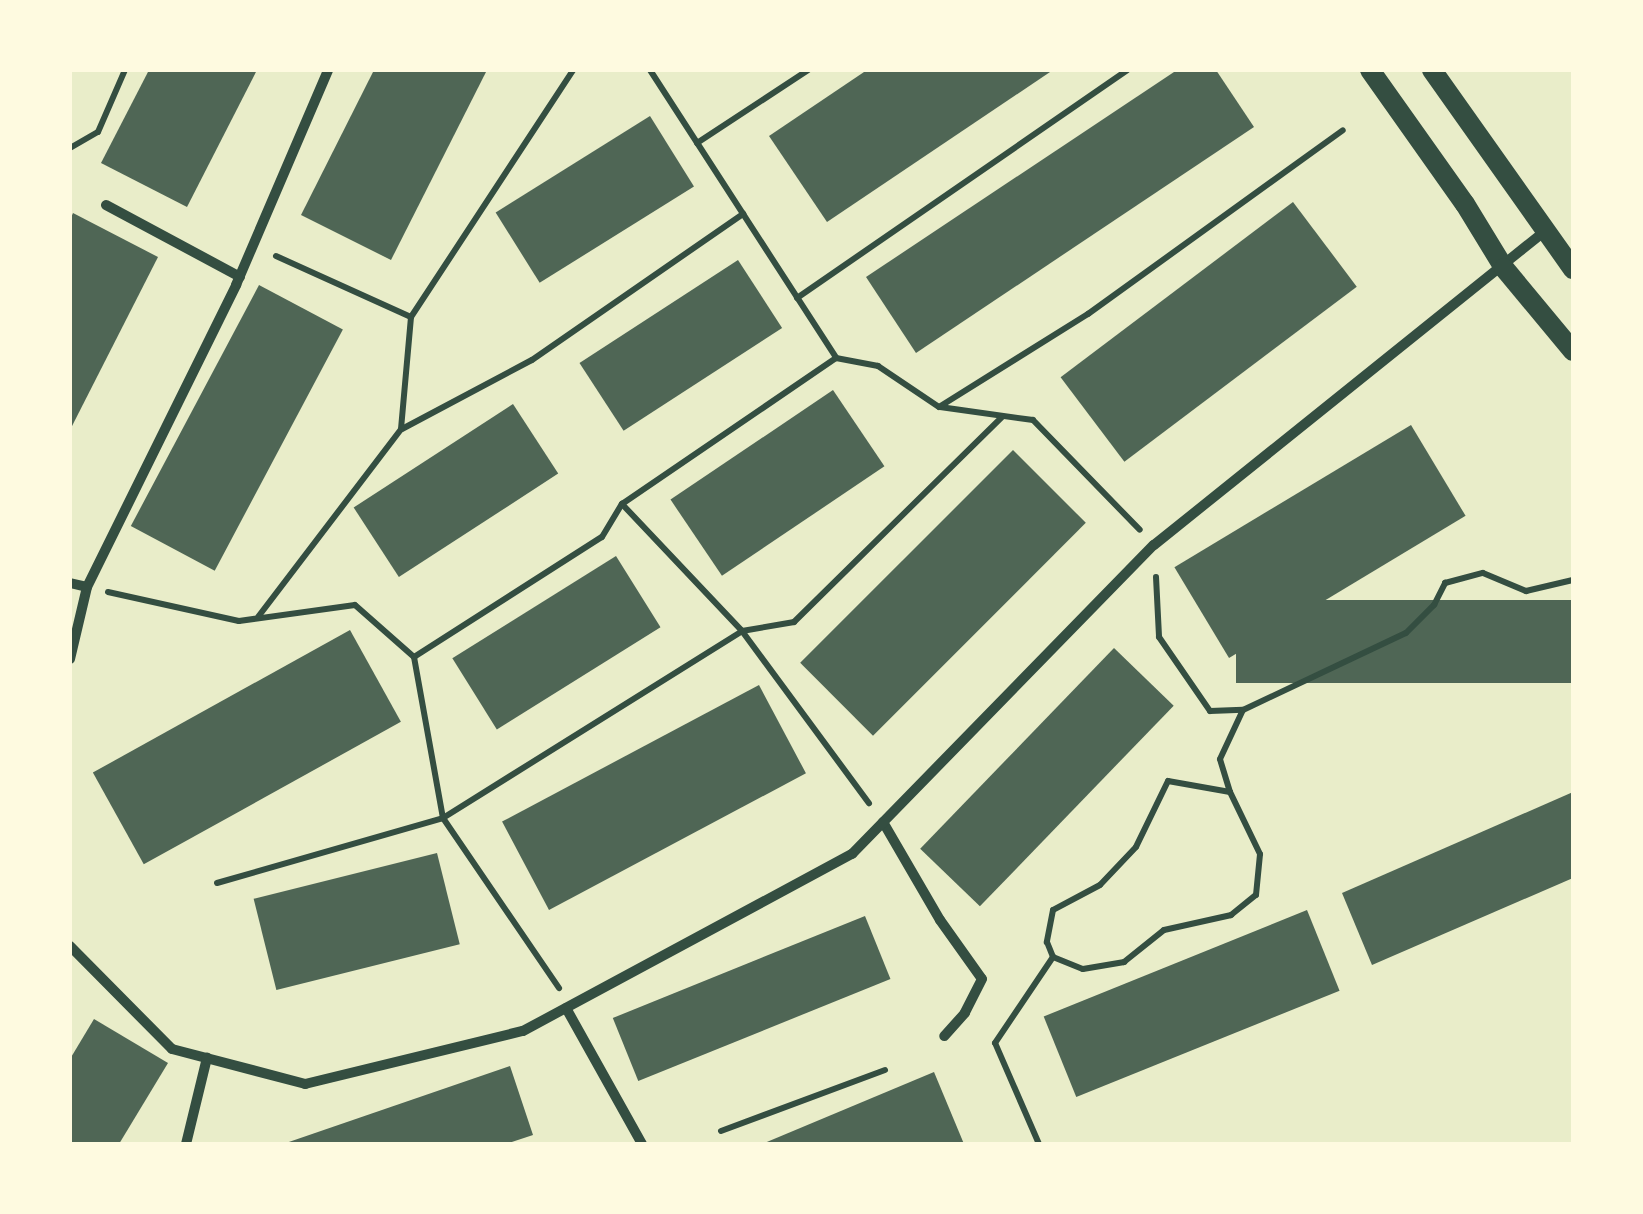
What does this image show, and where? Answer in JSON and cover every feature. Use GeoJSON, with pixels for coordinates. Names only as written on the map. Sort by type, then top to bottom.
{"type":"FeatureCollection","features":[{"type":"Feature","properties":{"kind":"main road"},"geometry":{"type":"LineString","coordinates":[[1370,70],[1465,204],[1504,268],[1573,351]]}},
{"type":"Feature","properties":{"kind":"main road"},"geometry":{"type":"LineString","coordinates":[[1432,70],[1573,269]]}},
{"type":"Feature","properties":{"kind":"street"},"geometry":{"type":"LineString","coordinates":[[70,658],[87,587],[240,277],[328,70]]}},
{"type":"Feature","properties":{"kind":"street"},"geometry":{"type":"LineString","coordinates":[[106,206],[240,277]]}},
{"type":"Feature","properties":{"kind":"street"},"geometry":{"type":"LineString","coordinates":[[70,946],[172,1048],[306,1084],[523,1030],[852,854],[1154,545],[1546,231]]}},
{"type":"Feature","properties":{"kind":"street"},"geometry":{"type":"LineString","coordinates":[[70,583],[87,587]]}},
{"type":"Feature","properties":{"kind":"street"},"geometry":{"type":"LineString","coordinates":[[883,822],[940,920],[982,979],[965,1013],[944,1036]]}},
{"type":"Feature","properties":{"kind":"street"},"geometry":{"type":"LineString","coordinates":[[568,1006],[642,1144]]}},
{"type":"Feature","properties":{"kind":"street"},"geometry":{"type":"LineString","coordinates":[[186,1144],[207,1058]]}},
{"type":"Feature","properties":{"kind":"path"},"geometry":{"type":"LineString","coordinates":[[70,148],[98,132],[124,70]]}},
{"type":"Feature","properties":{"kind":"path"},"geometry":{"type":"LineString","coordinates":[[401,429],[411,317],[573,70]]}},
{"type":"Feature","properties":{"kind":"path"},"geometry":{"type":"LineString","coordinates":[[650,70],[836,358]]}},
{"type":"Feature","properties":{"kind":"path"},"geometry":{"type":"LineString","coordinates":[[697,143],[808,70]]}},
{"type":"Feature","properties":{"kind":"path"},"geometry":{"type":"LineString","coordinates":[[797,298],[1127,70]]}},
{"type":"Feature","properties":{"kind":"path"},"geometry":{"type":"LineString","coordinates":[[939,407],[1088,314],[1343,130]]}},
{"type":"Feature","properties":{"kind":"path"},"geometry":{"type":"LineString","coordinates":[[257,618],[401,429],[532,360],[744,214]]}},
{"type":"Feature","properties":{"kind":"path"},"geometry":{"type":"LineString","coordinates":[[276,256],[411,317]]}},
{"type":"Feature","properties":{"kind":"path"},"geometry":{"type":"LineString","coordinates":[[414,657],[602,536],[622,504],[836,358],[878,366],[939,407],[1033,420],[1154,545],[1159,636],[1210,711],[1243,710],[1406,633],[1434,605],[1445,583],[1483,573],[1526,592],[1573,580]]}},
{"type":"Feature","properties":{"kind":"path"},"geometry":{"type":"LineString","coordinates":[[217,884],[442,818],[742,631],[794,622],[1003,416]]}},
{"type":"Feature","properties":{"kind":"path"},"geometry":{"type":"LineString","coordinates":[[622,504],[742,631],[883,822]]}},
{"type":"Feature","properties":{"kind":"path"},"geometry":{"type":"LineString","coordinates":[[87,587],[239,621],[355,605],[414,657],[442,818],[568,1006]]}},
{"type":"Feature","properties":{"kind":"path"},"geometry":{"type":"LineString","coordinates":[[1230,792],[1168,781],[1136,847],[1100,886],[1053,910],[1047,942],[1053,956],[1083,969],[1124,962],[1164,930],[1231,914],[1256,895],[1260,854],[1230,792],[1220,759],[1243,710]]}},
{"type":"Feature","properties":{"kind":"path"},"geometry":{"type":"LineString","coordinates":[[1039,1144],[995,1043],[1053,956]]}},
{"type":"Feature","properties":{"kind":"path"},"geometry":{"type":"LineString","coordinates":[[721,1130],[886,1070]]}},
{"type":"Feature","properties":{"kind":"building"},"geometry":{"type":"Polygon","coordinates":[[[149,70],[257,70],[187,207],[101,163],[149,70]]]}},
{"type":"Feature","properties":{"kind":"building"},"geometry":{"type":"Polygon","coordinates":[[[374,70],[487,70],[391,260],[301,215],[374,70]]]}},
{"type":"Feature","properties":{"kind":"building"},"geometry":{"type":"Polygon","coordinates":[[[867,70],[1053,70],[827,222],[769,136],[867,70]]]}},
{"type":"Feature","properties":{"kind":"building"},"geometry":{"type":"Polygon","coordinates":[[[1177,70],[1216,70],[1254,127],[916,353],[866,277],[1177,70]]]}},
{"type":"Feature","properties":{"kind":"building"},"geometry":{"type":"Polygon","coordinates":[[[650,116],[694,186],[540,283],[496,212],[650,116]]]}},
{"type":"Feature","properties":{"kind":"building"},"geometry":{"type":"Polygon","coordinates":[[[1293,202],[1357,287],[1124,462],[1061,377],[1293,202]]]}},
{"type":"Feature","properties":{"kind":"building"},"geometry":{"type":"Polygon","coordinates":[[[73,213],[158,257],[70,430],[70,220],[73,213]]]}},
{"type":"Feature","properties":{"kind":"building"},"geometry":{"type":"Polygon","coordinates":[[[738,260],[782,328],[624,431],[579,363],[738,260]]]}},
{"type":"Feature","properties":{"kind":"building"},"geometry":{"type":"Polygon","coordinates":[[[259,285],[343,330],[215,571],[131,526],[259,285]]]}},
{"type":"Feature","properties":{"kind":"building"},"geometry":{"type":"Polygon","coordinates":[[[833,390],[884,466],[722,576],[671,500],[833,390]]]}},
{"type":"Feature","properties":{"kind":"building"},"geometry":{"type":"Polygon","coordinates":[[[513,404],[558,474],[399,577],[354,507],[513,404]]]}},
{"type":"Feature","properties":{"kind":"building"},"geometry":{"type":"Polygon","coordinates":[[[1411,425],[1466,516],[1229,658],[1174,567],[1411,425]]]}},
{"type":"Feature","properties":{"kind":"building"},"geometry":{"type":"Polygon","coordinates":[[[1013,450],[1086,523],[873,736],[800,663],[1013,450]]]}},
{"type":"Feature","properties":{"kind":"building"},"geometry":{"type":"Polygon","coordinates":[[[616,556],[661,627],[497,730],[452,658],[616,556]]]}},
{"type":"Feature","properties":{"kind":"building"},"geometry":{"type":"Polygon","coordinates":[[[1236,600],[1573,600],[1573,683],[1236,683],[1236,600]]]}},
{"type":"Feature","properties":{"kind":"building"},"geometry":{"type":"Polygon","coordinates":[[[350,630],[401,722],[144,864],[93,773],[350,630]]]}},
{"type":"Feature","properties":{"kind":"building"},"geometry":{"type":"Polygon","coordinates":[[[1114,648],[1174,706],[980,906],[920,849],[1114,648]]]}},
{"type":"Feature","properties":{"kind":"building"},"geometry":{"type":"Polygon","coordinates":[[[759,685],[806,773],[549,910],[502,822],[759,685]]]}},
{"type":"Feature","properties":{"kind":"building"},"geometry":{"type":"Polygon","coordinates":[[[1573,792],[1573,878],[1372,965],[1342,893],[1573,792]]]}},
{"type":"Feature","properties":{"kind":"building"},"geometry":{"type":"Polygon","coordinates":[[[437,853],[460,944],[276,990],[254,899],[437,853]]]}},
{"type":"Feature","properties":{"kind":"building"},"geometry":{"type":"Polygon","coordinates":[[[1307,910],[1340,991],[1076,1097],[1044,1016],[1307,910]]]}},
{"type":"Feature","properties":{"kind":"building"},"geometry":{"type":"Polygon","coordinates":[[[865,916],[890,979],[638,1081],[613,1018],[865,916]]]}},
{"type":"Feature","properties":{"kind":"building"},"geometry":{"type":"Polygon","coordinates":[[[94,1019],[168,1063],[119,1144],[70,1144],[70,1059],[94,1019]]]}},
{"type":"Feature","properties":{"kind":"building"},"geometry":{"type":"Polygon","coordinates":[[[510,1066],[533,1135],[506,1144],[283,1144],[510,1066]]]}},
{"type":"Feature","properties":{"kind":"building"},"geometry":{"type":"Polygon","coordinates":[[[934,1072],[964,1144],[762,1144],[934,1072]]]}}]}
